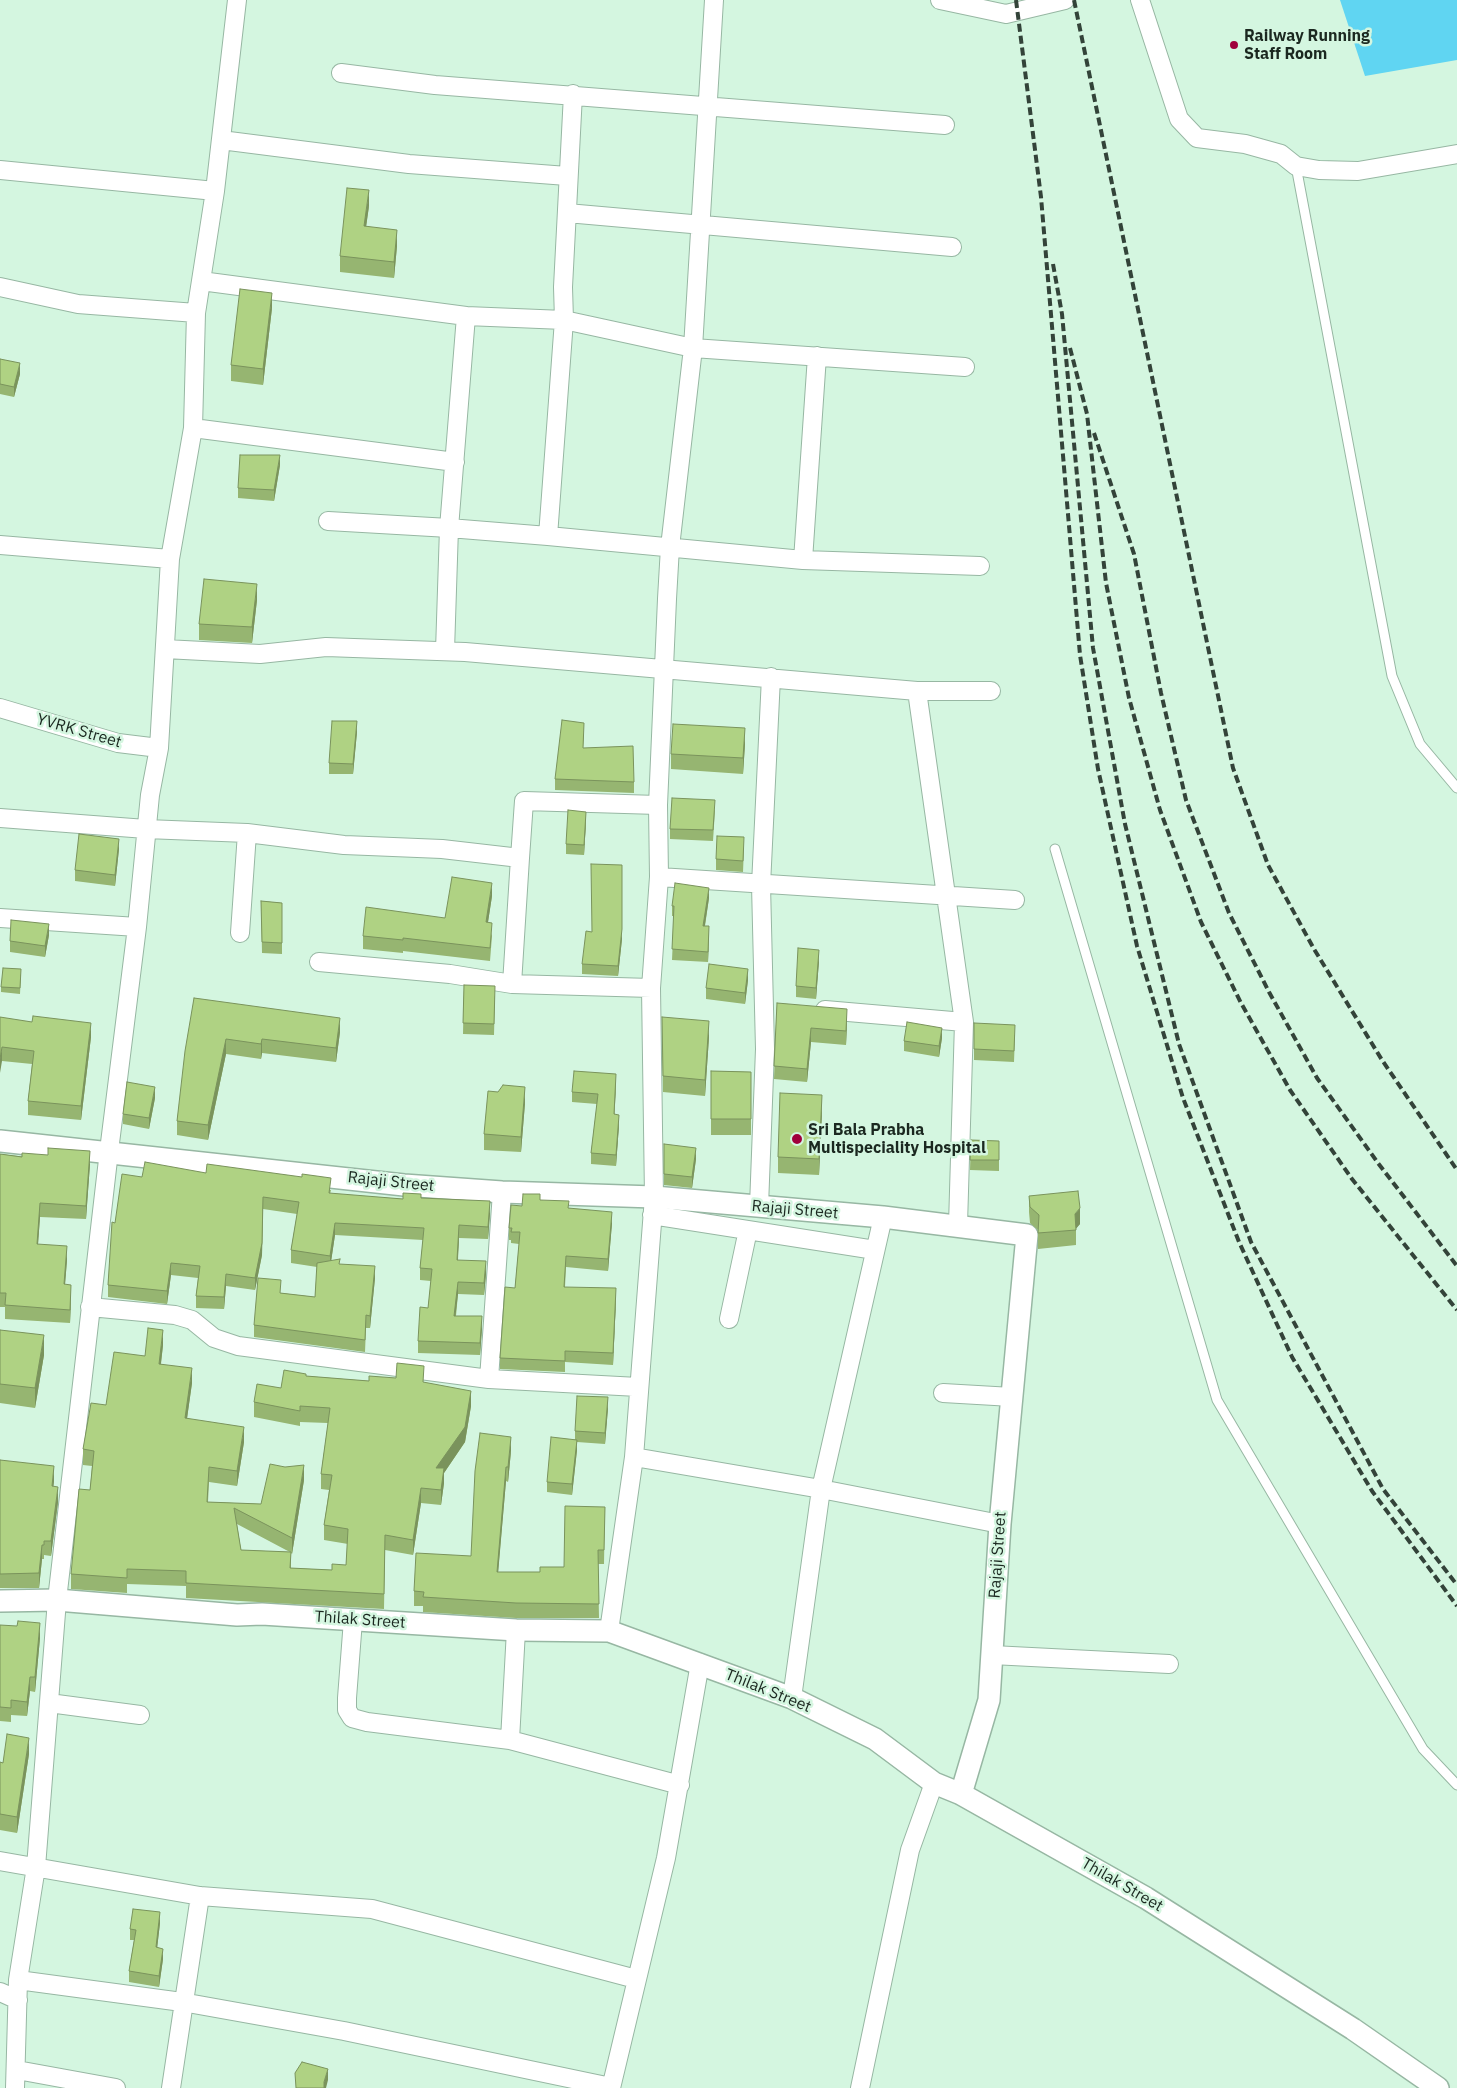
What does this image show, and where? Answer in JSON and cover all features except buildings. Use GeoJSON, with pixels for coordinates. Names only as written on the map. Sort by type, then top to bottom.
{"type":"FeatureCollection","features":[{"type":"Feature","properties":{"kind":"street"},"geometry":{"type":"LineString","coordinates":[[16,2088],[18,1980],[36,1867],[57,1600],[90,1307],[137,927],[146,830],[159,748],[170,559],[193,428],[196,313],[215,191],[237,0]]}},
{"type":"Feature","properties":{"kind":"street"},"geometry":{"type":"LineString","coordinates":[[609,1631],[634,1457],[653,1206],[651,988],[659,877],[658,805],[670,547],[693,348],[714,0]]}},
{"type":"Feature","properties":{"kind":"street"},"geometry":{"type":"LineString","coordinates":[[940,0],[1006,14],[1065,0]]}},
{"type":"Feature","properties":{"kind":"street"},"geometry":{"type":"LineString","coordinates":[[1140,0],[1180,119],[1196,138],[1245,144],[1281,154],[1296,166],[1319,170],[1358,171],[1457,154]]}},
{"type":"Feature","properties":{"kind":"street"},"geometry":{"type":"LineString","coordinates":[[341,73],[435,85],[573,94],[945,124]]}},
{"type":"Feature","properties":{"kind":"street"},"geometry":{"type":"LineString","coordinates":[[548,536],[564,320],[563,287],[567,176],[573,94]]}},
{"type":"Feature","properties":{"kind":"street"},"geometry":{"type":"LineString","coordinates":[[221,140],[409,164],[567,176]]}},
{"type":"Feature","properties":{"kind":"street"},"geometry":{"type":"LineString","coordinates":[[0,170],[215,191]]}},
{"type":"Feature","properties":{"kind":"street"},"geometry":{"type":"LineString","coordinates":[[567,212],[699,226],[952,247]]}},
{"type":"Feature","properties":{"kind":"street"},"geometry":{"type":"LineString","coordinates":[[201,281],[466,316],[564,320],[693,348],[965,367]]}},
{"type":"Feature","properties":{"kind":"street"},"geometry":{"type":"LineString","coordinates":[[0,287],[78,304],[196,313]]}},
{"type":"Feature","properties":{"kind":"street"},"geometry":{"type":"LineString","coordinates":[[445,651],[449,528],[466,316]]}},
{"type":"Feature","properties":{"kind":"street"},"geometry":{"type":"LineString","coordinates":[[803,560],[817,356]]}},
{"type":"Feature","properties":{"kind":"street"},"geometry":{"type":"LineString","coordinates":[[193,428],[455,462]]}},
{"type":"Feature","properties":{"kind":"street"},"geometry":{"type":"LineString","coordinates":[[328,521],[548,536],[803,560],[980,566]]}},
{"type":"Feature","properties":{"kind":"street"},"geometry":{"type":"LineString","coordinates":[[0,545],[170,559]]}},
{"type":"Feature","properties":{"kind":"street"},"geometry":{"type":"LineString","coordinates":[[165,649],[260,654],[326,648],[445,651],[664,670],[771,677],[917,691],[991,692]]}},
{"type":"Feature","properties":{"kind":"street"},"geometry":{"type":"LineString","coordinates":[[759,1206],[764,1005],[762,885],[771,677]]}},
{"type":"Feature","properties":{"kind":"street"},"geometry":{"type":"LineString","coordinates":[[917,691],[964,1022],[958,1225]]}},
{"type":"Feature","properties":{"kind":"street","name":"YVRK Street"},"geometry":{"type":"LineString","coordinates":[[0,708],[118,743],[159,748]]}},
{"type":"Feature","properties":{"kind":"street"},"geometry":{"type":"LineString","coordinates":[[512,984],[524,801],[658,805]]}},
{"type":"Feature","properties":{"kind":"street"},"geometry":{"type":"LineString","coordinates":[[0,818],[146,830],[247,833],[344,845],[442,849],[520,858]]}},
{"type":"Feature","properties":{"kind":"street"},"geometry":{"type":"LineString","coordinates":[[240,933],[247,833]]}},
{"type":"Feature","properties":{"kind":"street"},"geometry":{"type":"LineString","coordinates":[[659,877],[1015,900]]}},
{"type":"Feature","properties":{"kind":"street"},"geometry":{"type":"LineString","coordinates":[[0,918],[137,927]]}},
{"type":"Feature","properties":{"kind":"street"},"geometry":{"type":"LineString","coordinates":[[318,962],[450,974],[512,984],[651,988]]}},
{"type":"Feature","properties":{"kind":"street"},"geometry":{"type":"LineString","coordinates":[[764,1005],[784,1007]]}},
{"type":"Feature","properties":{"kind":"street"},"geometry":{"type":"LineString","coordinates":[[812,1009],[964,1022]]}},
{"type":"Feature","properties":{"kind":"street","name":"Rajaji Street"},"geometry":{"type":"LineString","coordinates":[[0,1141],[109,1151],[404,1185],[653,1206],[759,1206],[958,1225],[1028,1235],[1000,1524],[989,1700],[961,1794]]}},
{"type":"Feature","properties":{"kind":"street"},"geometry":{"type":"LineString","coordinates":[[489,1379],[502,1192]]}},
{"type":"Feature","properties":{"kind":"street"},"geometry":{"type":"LineString","coordinates":[[653,1206],[748,1230],[875,1250]]}},
{"type":"Feature","properties":{"kind":"street"},"geometry":{"type":"LineString","coordinates":[[792,1698],[821,1489],[883,1217]]}},
{"type":"Feature","properties":{"kind":"street"},"geometry":{"type":"LineString","coordinates":[[729,1319],[748,1230]]}},
{"type":"Feature","properties":{"kind":"street"},"geometry":{"type":"LineString","coordinates":[[90,1307],[175,1315],[192,1320],[214,1338],[238,1346],[489,1379],[638,1387]]}},
{"type":"Feature","properties":{"kind":"street"},"geometry":{"type":"LineString","coordinates":[[943,1393],[1012,1397]]}},
{"type":"Feature","properties":{"kind":"street"},"geometry":{"type":"LineString","coordinates":[[634,1457],[821,1489],[1000,1524]]}},
{"type":"Feature","properties":{"kind":"street","name":"Thilak Street"},"geometry":{"type":"LineString","coordinates":[[0,1601],[57,1600],[236,1615],[262,1614],[516,1630],[609,1631],[700,1663],[767,1691],[792,1698],[875,1739],[934,1783],[961,1794],[1146,1898],[1353,2029],[1438,2088]]}},
{"type":"Feature","properties":{"kind":"street"},"geometry":{"type":"LineString","coordinates":[[353,1620],[346,1698],[348,1710],[352,1718],[367,1722],[510,1740],[680,1785]]}},
{"type":"Feature","properties":{"kind":"street"},"geometry":{"type":"LineString","coordinates":[[510,1740],[516,1630]]}},
{"type":"Feature","properties":{"kind":"street"},"geometry":{"type":"LineString","coordinates":[[992,1655],[1169,1664]]}},
{"type":"Feature","properties":{"kind":"street"},"geometry":{"type":"LineString","coordinates":[[18,1980],[182,2002],[344,2031],[611,2087],[666,1858],[700,1663]]}},
{"type":"Feature","properties":{"kind":"street"},"geometry":{"type":"LineString","coordinates":[[49,1703],[140,1715]]}},
{"type":"Feature","properties":{"kind":"street"},"geometry":{"type":"LineString","coordinates":[[860,2088],[910,1850],[934,1783]]}},
{"type":"Feature","properties":{"kind":"street"},"geometry":{"type":"LineString","coordinates":[[0,1862],[200,1896],[372,1909],[636,1978]]}},
{"type":"Feature","properties":{"kind":"street"},"geometry":{"type":"LineString","coordinates":[[171,2088],[182,2002],[200,1896]]}},
{"type":"Feature","properties":{"kind":"street"},"geometry":{"type":"LineString","coordinates":[[0,1992],[18,2000]]}},
{"type":"Feature","properties":{"kind":"street"},"geometry":{"type":"LineString","coordinates":[[17,2070],[116,2088]]}},
{"type":"Feature","properties":{"kind":"lane"},"geometry":{"type":"LineString","coordinates":[[1296,166],[1392,676],[1420,744],[1457,788]]}},
{"type":"Feature","properties":{"kind":"lane"},"geometry":{"type":"LineString","coordinates":[[1056,849],[1217,1400],[1423,1749],[1457,1784]]}},
{"type":"Feature","properties":{"kind":"water"},"geometry":{"type":"Polygon","coordinates":[[[1340,0],[1457,0],[1457,60],[1365,76],[1340,0]]]}},
{"type":"Feature","properties":{"kind":"railway"},"geometry":{"type":"LineString","coordinates":[[1016,0],[1041,197],[1080,655],[1098,769],[1137,946],[1183,1098],[1239,1242],[1292,1357],[1372,1491],[1457,1606]]}},
{"type":"Feature","properties":{"kind":"railway"},"geometry":{"type":"LineString","coordinates":[[1074,0],[1233,768],[1268,865],[1314,949],[1382,1060],[1457,1170]]}},
{"type":"Feature","properties":{"kind":"railway"},"geometry":{"type":"LineString","coordinates":[[1053,264],[1062,314],[1093,648],[1125,824],[1179,1044],[1251,1242],[1383,1489],[1457,1585]]}},
{"type":"Feature","properties":{"kind":"railway"},"geometry":{"type":"LineString","coordinates":[[1070,348],[1087,414],[1106,583],[1129,698],[1160,810],[1201,922],[1241,1003],[1290,1090],[1352,1179],[1457,1310]]}},
{"type":"Feature","properties":{"kind":"railway"},"geometry":{"type":"LineString","coordinates":[[1094,433],[1134,554],[1161,693],[1186,800],[1229,913],[1269,992],[1317,1078],[1378,1163],[1457,1266]]}},
{"type":"Feature","properties":{"kind":"place","name":"Railway Running Staff Room"},"geometry":{"type":"Point","coordinates":[1234,45]}},
{"type":"Feature","properties":{"kind":"place","name":"Sri Bala Prabha Multispeciality Hospital"},"geometry":{"type":"Point","coordinates":[797,1139]}}]}
